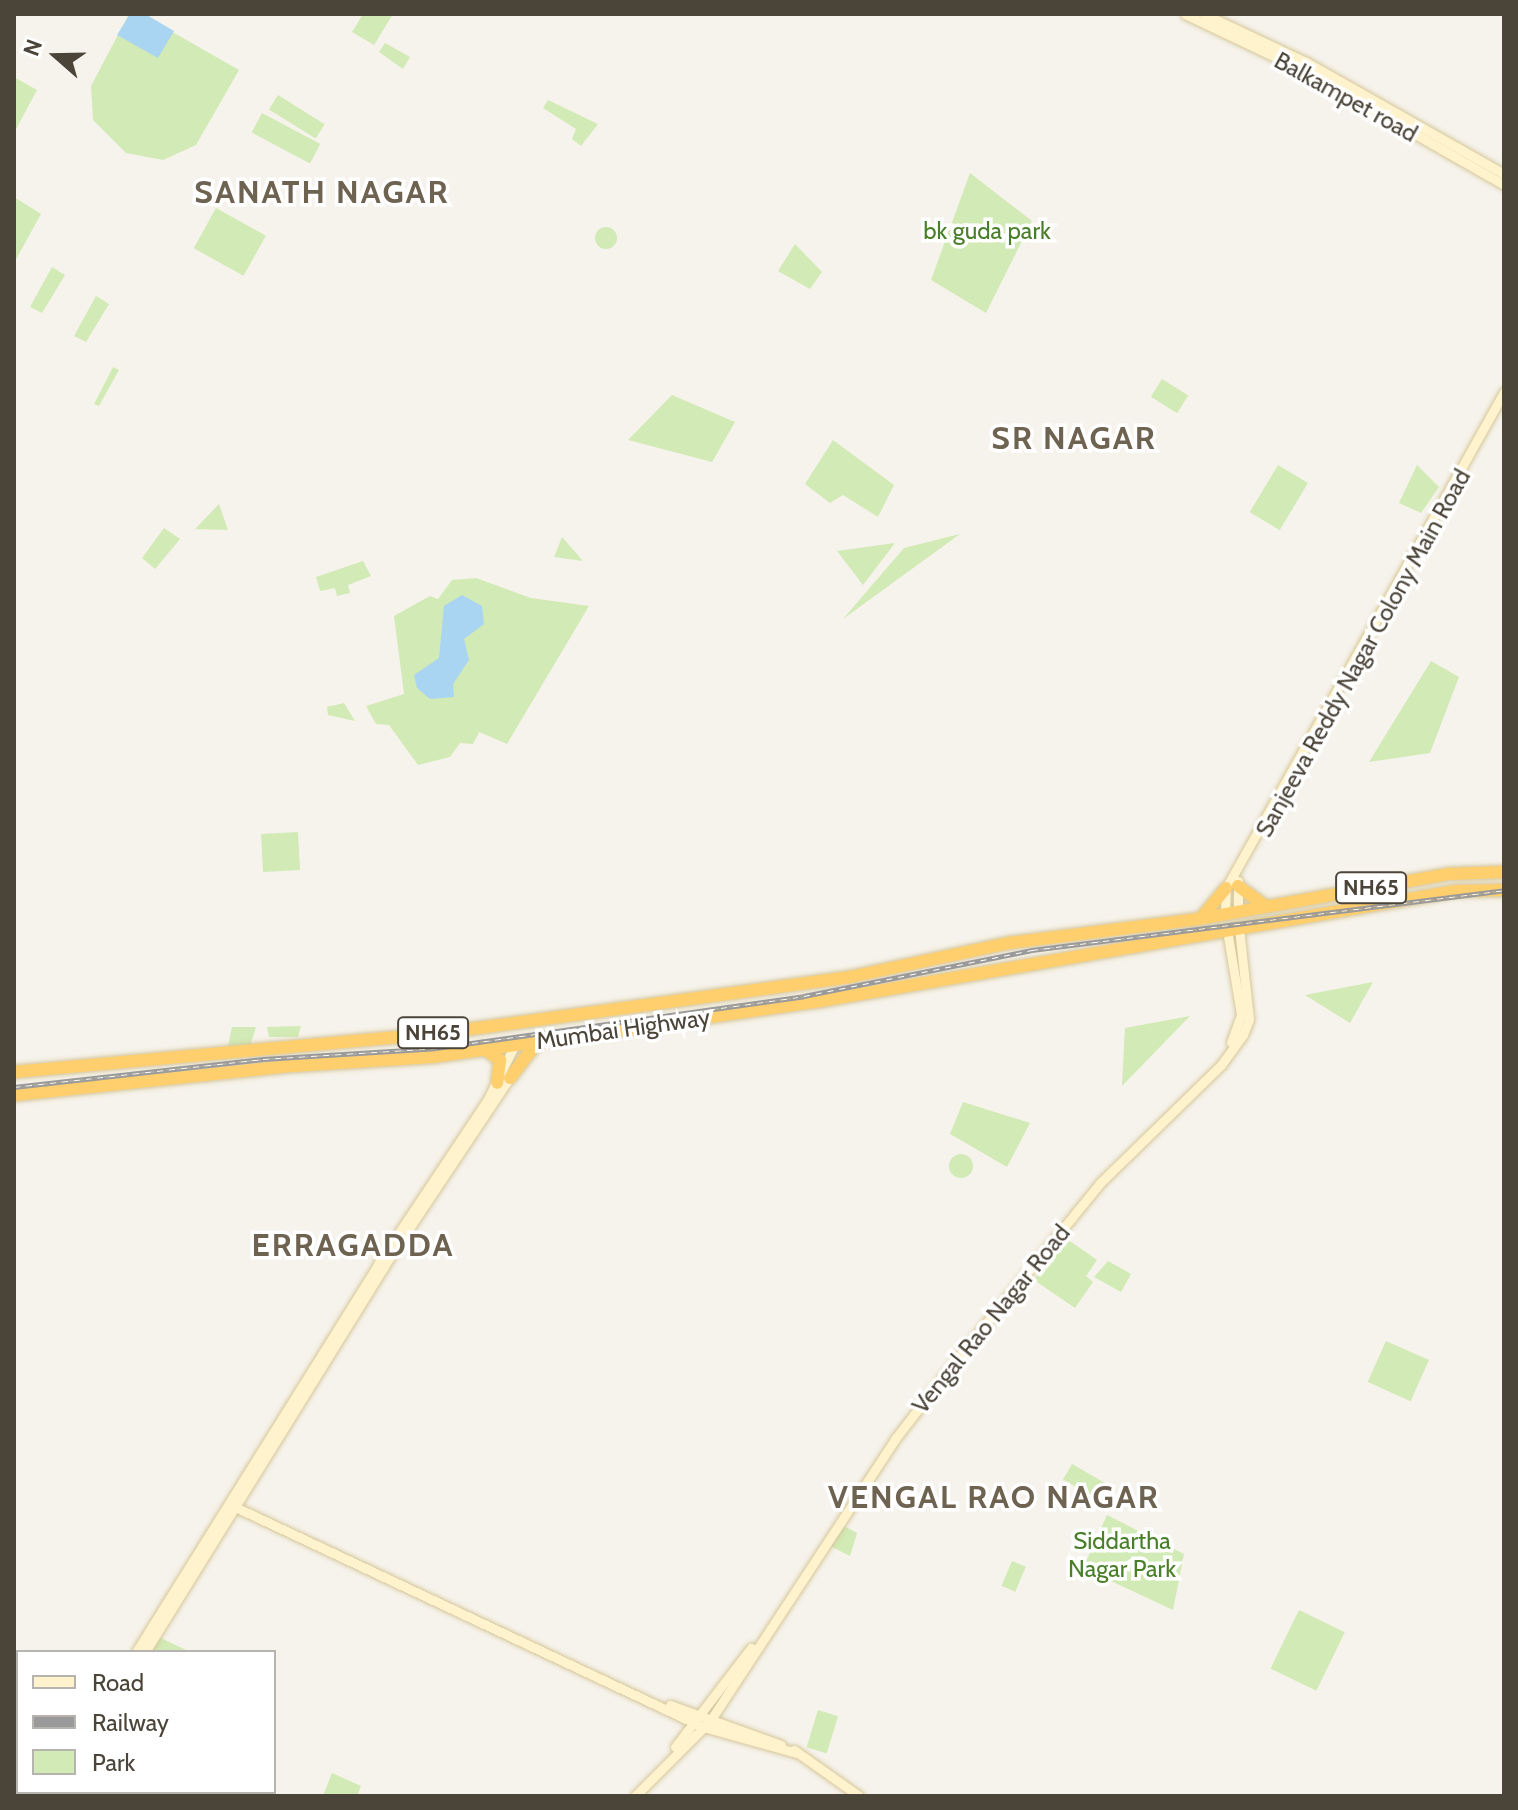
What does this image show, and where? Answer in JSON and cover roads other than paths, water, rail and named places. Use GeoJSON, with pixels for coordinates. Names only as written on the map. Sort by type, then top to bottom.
{"type":"FeatureCollection","features":[{"type":"Feature","properties":{"kind":"highway","name":"NH65"},"geometry":{"type":"LineString","coordinates":[[1225,913],[1449,874],[1504,872]]}},
{"type":"Feature","properties":{"kind":"highway"},"geometry":{"type":"LineString","coordinates":[[1201,918],[1233,885],[1264,905]]}},
{"type":"Feature","properties":{"kind":"highway","name":"NH65"},"geometry":{"type":"LineString","coordinates":[[1233,929],[1456,891],[1504,890]]}},
{"type":"Feature","properties":{"kind":"highway","name":"Mumbai Highway"},"geometry":{"type":"LineString","coordinates":[[14,1072],[442,1033],[850,977],[1009,943],[1225,913]]}},
{"type":"Feature","properties":{"kind":"highway","name":"Mumbai Highway"},"geometry":{"type":"LineString","coordinates":[[14,1095],[432,1057],[542,1038],[729,1015],[1233,929]]}},
{"type":"Feature","properties":{"kind":"highway"},"geometry":{"type":"LineString","coordinates":[[726,992],[729,1015]]}},
{"type":"Feature","properties":{"kind":"highway"},"geometry":{"type":"LineString","coordinates":[[510,1078],[542,1038]]}},
{"type":"Feature","properties":{"kind":"highway"},"geometry":{"type":"LineString","coordinates":[[483,1048],[500,1060],[497,1083]]}},
{"type":"Feature","properties":{"kind":"highway"},"geometry":{"type":"LineString","coordinates":[[144,1059],[146,1081]]}},
{"type":"Feature","properties":{"kind":"main road","name":"Balkampet road"},"geometry":{"type":"LineString","coordinates":[[1185,14],[1301,69],[1504,185]]}},
{"type":"Feature","properties":{"kind":"main road","name":"Balkampet road"},"geometry":{"type":"LineString","coordinates":[[1204,14],[1306,62],[1504,174]]}},
{"type":"Feature","properties":{"kind":"main road","name":"Sanjeeva Reddy Nagar Colony Main Road"},"geometry":{"type":"LineString","coordinates":[[1238,910],[1233,885],[1238,871],[1504,392]]}},
{"type":"Feature","properties":{"kind":"main road","name":"Sanjeeva Reddy Nagar Colony Main Road"},"geometry":{"type":"LineString","coordinates":[[1233,885],[1504,401]]}},
{"type":"Feature","properties":{"kind":"main road"},"geometry":{"type":"LineString","coordinates":[[1225,913],[1233,885]]}},
{"type":"Feature","properties":{"kind":"main road","name":"Vengal Rao Nagar Road"},"geometry":{"type":"LineString","coordinates":[[632,1796],[703,1722],[895,1439],[975,1333],[1100,1183],[1221,1065],[1247,1030],[1233,929]]}},
{"type":"Feature","properties":{"kind":"main road"},"geometry":{"type":"LineString","coordinates":[[137,1650],[384,1266],[510,1078],[521,1043]]}},
{"type":"Feature","properties":{"kind":"main road"},"geometry":{"type":"LineString","coordinates":[[146,1650],[231,1506],[521,1043]]}},
{"type":"Feature","properties":{"kind":"main road"},"geometry":{"type":"LineString","coordinates":[[231,1506],[663,1705],[703,1722],[797,1753],[859,1796]]}},
{"type":"Feature","properties":{"kind":"water"},"geometry":{"type":"Polygon","coordinates":[[[130,14],[145,14],[174,31],[158,58],[117,35],[130,14]]]}},
{"type":"Feature","properties":{"kind":"water"},"geometry":{"type":"Polygon","coordinates":[[[462,595],[482,606],[484,624],[464,639],[469,660],[453,684],[454,697],[430,699],[417,688],[414,675],[439,658],[444,606],[462,595]]]}},
{"type":"Feature","properties":{"kind":"railway"},"geometry":{"type":"LineString","coordinates":[[14,1087],[263,1059],[436,1048],[804,996],[1032,950],[1504,890]]}},
{"type":"Feature","properties":{"kind":"district","name":"SANATH NAGAR"},"geometry":{"type":"Point","coordinates":[322,192]}},
{"type":"Feature","properties":{"kind":"district","name":"SR NAGAR"},"geometry":{"type":"Point","coordinates":[1074,438]}},
{"type":"Feature","properties":{"kind":"district","name":"ERRAGADDA"},"geometry":{"type":"Point","coordinates":[353,1245]}},
{"type":"Feature","properties":{"kind":"district","name":"VENGAL RAO NAGAR"},"geometry":{"type":"Point","coordinates":[994,1497]}},
{"type":"Feature","properties":{"kind":"park label","name":"bk guda park"},"geometry":{"type":"Point","coordinates":[987,231]}},
{"type":"Feature","properties":{"kind":"park label","name":"Siddartha Nagar Park"},"geometry":{"type":"Point","coordinates":[1122,1555]}}]}
